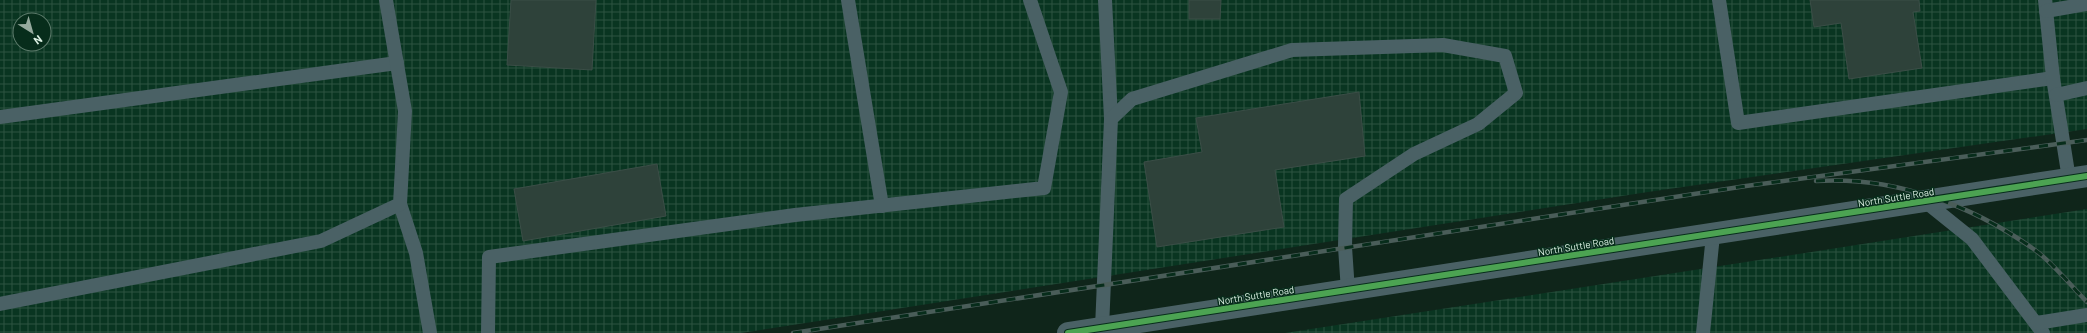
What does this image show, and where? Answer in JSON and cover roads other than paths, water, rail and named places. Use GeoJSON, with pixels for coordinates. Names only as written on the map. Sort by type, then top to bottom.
{"type":"FeatureCollection","features":[{"type":"Feature","properties":{"kind":"street","name":"North Suttle Road"},"geometry":{"type":"LineString","coordinates":[[1068,333],[1713,235],[2078,177]]}},
{"type":"Feature","properties":{"kind":"lane"},"geometry":{"type":"LineString","coordinates":[[386,0],[405,111],[400,204],[416,253],[430,333]]}},
{"type":"Feature","properties":{"kind":"lane"},"geometry":{"type":"LineString","coordinates":[[848,0],[882,206]]}},
{"type":"Feature","properties":{"kind":"lane"},"geometry":{"type":"LineString","coordinates":[[488,333],[489,257],[796,215],[1044,188],[1061,92],[1030,0]]}},
{"type":"Feature","properties":{"kind":"lane"},"geometry":{"type":"LineString","coordinates":[[1102,328],[1111,120],[1105,0]]}},
{"type":"Feature","properties":{"kind":"lane"},"geometry":{"type":"LineString","coordinates":[[1719,0],[1738,123],[2053,78]]}},
{"type":"Feature","properties":{"kind":"lane"},"geometry":{"type":"LineString","coordinates":[[2078,177],[2056,95],[2045,6],[2087,4]]}},
{"type":"Feature","properties":{"kind":"lane"},"geometry":{"type":"LineString","coordinates":[[1111,120],[1132,98],[1292,50],[1443,44],[1505,56],[1516,93],[1478,124],[1414,154],[1346,199],[1345,247],[1348,291]]}},
{"type":"Feature","properties":{"kind":"lane"},"geometry":{"type":"LineString","coordinates":[[0,117],[397,63]]}},
{"type":"Feature","properties":{"kind":"lane"},"geometry":{"type":"LineString","coordinates":[[2056,95],[2087,88]]}},
{"type":"Feature","properties":{"kind":"lane"},"geometry":{"type":"LineString","coordinates":[[1926,202],[1972,238],[2040,328],[2087,315]]}},
{"type":"Feature","properties":{"kind":"lane"},"geometry":{"type":"LineString","coordinates":[[0,304],[321,241],[400,204]]}},
{"type":"Feature","properties":{"kind":"lane"},"geometry":{"type":"LineString","coordinates":[[1703,333],[1713,235]]}},
{"type":"Feature","properties":{"kind":"railway"},"geometry":{"type":"LineString","coordinates":[[793,333],[1746,186],[2087,140]]}},
{"type":"Feature","properties":{"kind":"railway"},"geometry":{"type":"LineString","coordinates":[[1816,181],[1875,183],[1932,197],[1959,207],[2011,234],[2042,255],[2087,302]]}}]}
